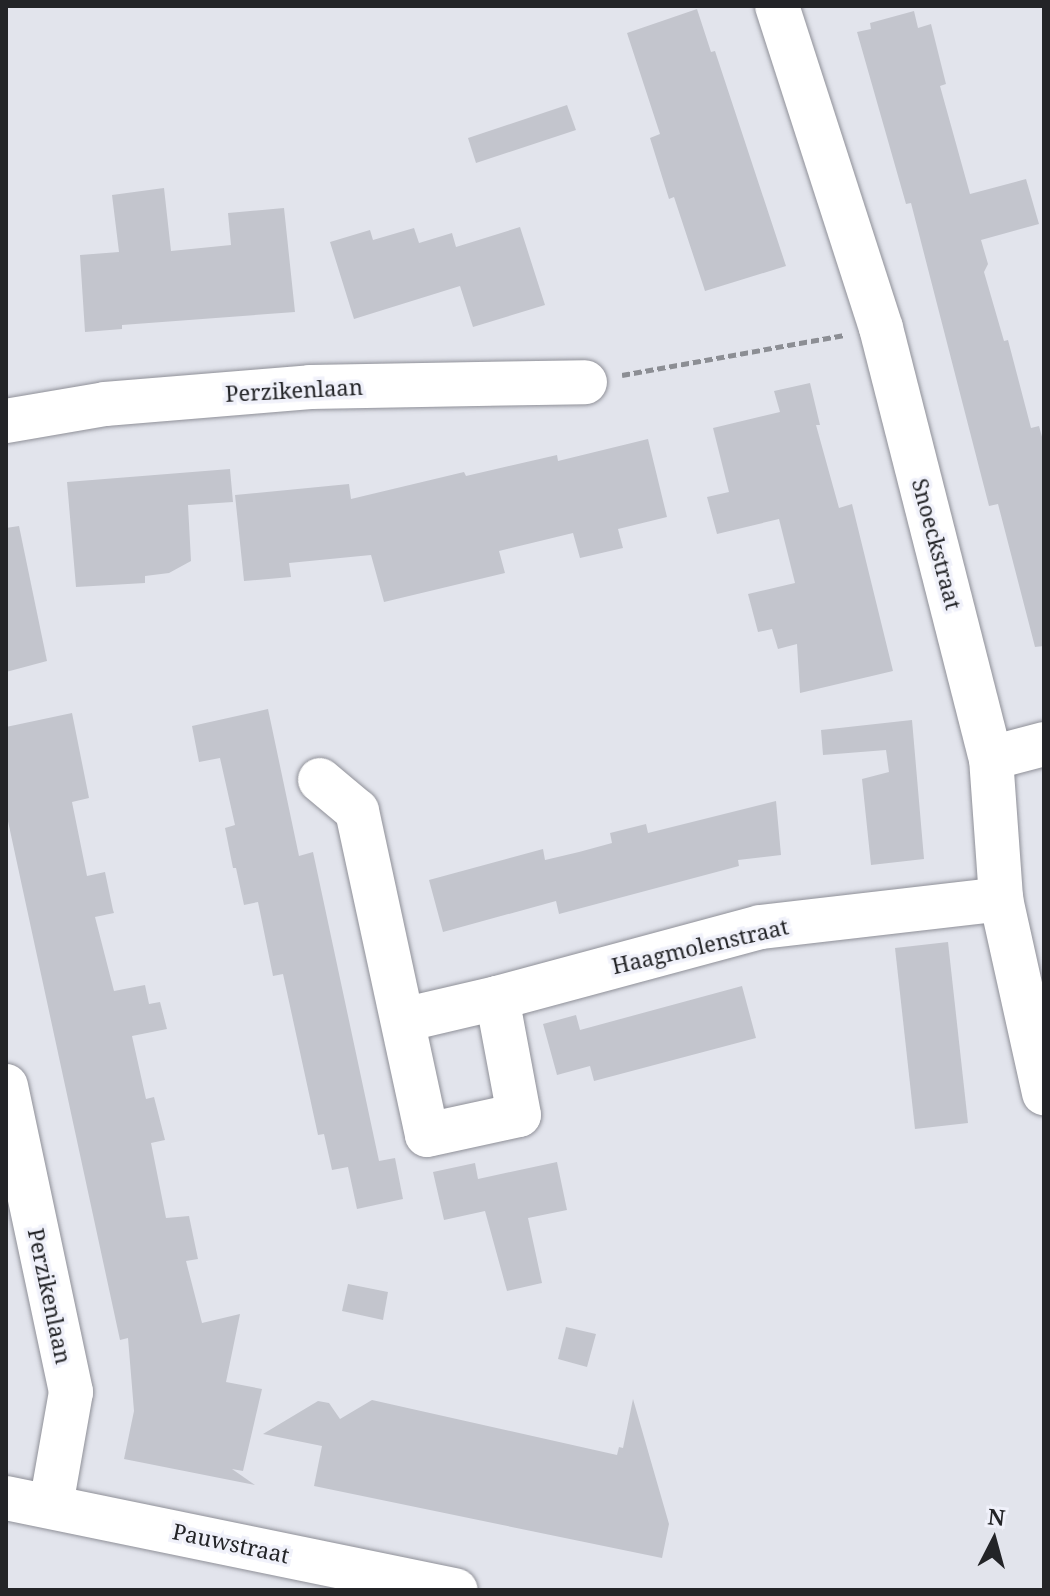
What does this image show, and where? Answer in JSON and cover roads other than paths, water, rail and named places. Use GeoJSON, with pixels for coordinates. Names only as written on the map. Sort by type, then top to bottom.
{"type":"FeatureCollection","features":[{"type":"Feature","properties":{"kind":"street","name":"Snoeckstraat"},"geometry":{"type":"LineString","coordinates":[[777,6],[881,328],[991,758],[1001,899],[1044,1093]]}},
{"type":"Feature","properties":{"kind":"street","name":"Perzikenlaan"},"geometry":{"type":"LineString","coordinates":[[6,421],[105,404],[310,387],[585,382]]}},
{"type":"Feature","properties":{"kind":"street"},"geometry":{"type":"LineString","coordinates":[[991,758],[1044,744]]}},
{"type":"Feature","properties":{"kind":"street"},"geometry":{"type":"LineString","coordinates":[[320,780],[357,811],[427,1135],[519,1115],[497,998]]}},
{"type":"Feature","properties":{"kind":"street","name":"Haagmolenstraat"},"geometry":{"type":"LineString","coordinates":[[403,1020],[497,998],[760,927],[1001,899]]}},
{"type":"Feature","properties":{"kind":"street","name":"Perzikenlaan"},"geometry":{"type":"LineString","coordinates":[[6,1086],[71,1392],[51,1506]]}},
{"type":"Feature","properties":{"kind":"street","name":"Pauwstraat"},"geometry":{"type":"LineString","coordinates":[[6,1498],[456,1590]]}}]}
